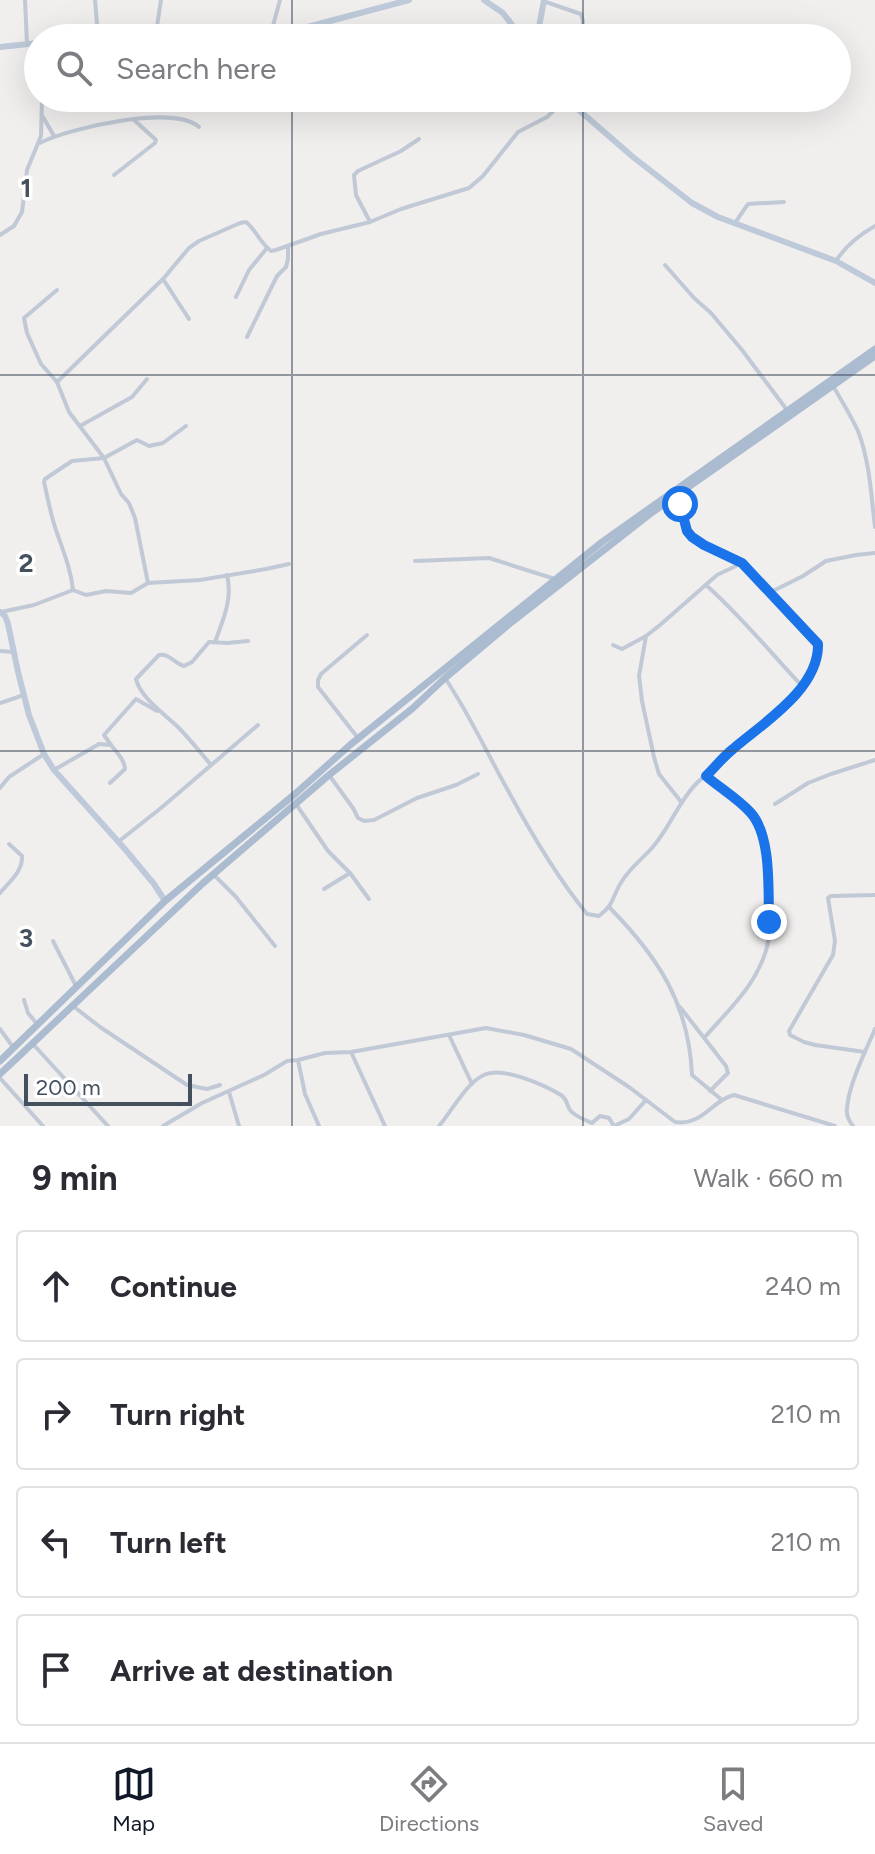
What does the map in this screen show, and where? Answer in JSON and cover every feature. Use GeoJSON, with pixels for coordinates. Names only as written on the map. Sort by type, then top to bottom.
{"type":"FeatureCollection","features":[{"type":"Feature","properties":{"kind":"main road"},"geometry":{"type":"LineString","coordinates":[[0,1061],[165,901],[358,738],[787,410],[875,349]]}},
{"type":"Feature","properties":{"kind":"main road"},"geometry":{"type":"LineString","coordinates":[[0,1076],[214,875],[329,775],[413,708],[444,675],[555,579],[613,534],[875,356]]}},
{"type":"Feature","properties":{"kind":"street"},"geometry":{"type":"LineString","coordinates":[[25,0],[26,24]]}},
{"type":"Feature","properties":{"kind":"street"},"geometry":{"type":"LineString","coordinates":[[95,0],[97,24]]}},
{"type":"Feature","properties":{"kind":"street"},"geometry":{"type":"LineString","coordinates":[[157,24],[161,0]]}},
{"type":"Feature","properties":{"kind":"street"},"geometry":{"type":"LineString","coordinates":[[273,24],[280,0]]}},
{"type":"Feature","properties":{"kind":"street"},"geometry":{"type":"LineString","coordinates":[[319,24],[409,0]]}},
{"type":"Feature","properties":{"kind":"street"},"geometry":{"type":"LineString","coordinates":[[484,0],[503,13],[511,24]]}},
{"type":"Feature","properties":{"kind":"street"},"geometry":{"type":"LineString","coordinates":[[539,24],[544,1],[581,14],[583,24]]}},
{"type":"Feature","properties":{"kind":"street"},"geometry":{"type":"LineString","coordinates":[[0,47],[24,44]]}},
{"type":"Feature","properties":{"kind":"street"},"geometry":{"type":"LineString","coordinates":[[0,235],[14,226],[22,212],[27,170],[40,143],[42,112]]}},
{"type":"Feature","properties":{"kind":"street"},"geometry":{"type":"LineString","coordinates":[[57,382],[199,241],[246,222],[271,251],[469,188],[518,132],[553,112]]}},
{"type":"Feature","properties":{"kind":"street"},"geometry":{"type":"LineString","coordinates":[[581,112],[692,203],[718,217],[836,261],[875,283]]}},
{"type":"Feature","properties":{"kind":"street"},"geometry":{"type":"LineString","coordinates":[[42,116],[54,136]]}},
{"type":"Feature","properties":{"kind":"street"},"geometry":{"type":"LineString","coordinates":[[40,143],[54,136],[150,117],[183,119],[199,127]]}},
{"type":"Feature","properties":{"kind":"street"},"geometry":{"type":"LineString","coordinates":[[114,175],[156,140],[133,119]]}},
{"type":"Feature","properties":{"kind":"street"},"geometry":{"type":"LineString","coordinates":[[370,222],[356,195],[354,175],[419,139]]}},
{"type":"Feature","properties":{"kind":"street"},"geometry":{"type":"LineString","coordinates":[[735,223],[750,203],[784,202]]}},
{"type":"Feature","properties":{"kind":"street"},"geometry":{"type":"LineString","coordinates":[[836,261],[843,249],[875,226]]}},
{"type":"Feature","properties":{"kind":"street"},"geometry":{"type":"LineString","coordinates":[[247,337],[277,276],[286,267],[288,246]]}},
{"type":"Feature","properties":{"kind":"street"},"geometry":{"type":"LineString","coordinates":[[236,297],[249,270],[267,248]]}},
{"type":"Feature","properties":{"kind":"street"},"geometry":{"type":"LineString","coordinates":[[665,265],[711,313],[787,410]]}},
{"type":"Feature","properties":{"kind":"street"},"geometry":{"type":"LineString","coordinates":[[163,279],[189,319]]}},
{"type":"Feature","properties":{"kind":"street"},"geometry":{"type":"LineString","coordinates":[[57,290],[24,320],[36,355],[57,382],[69,412],[104,458],[135,518],[148,583]]}},
{"type":"Feature","properties":{"kind":"street"},"geometry":{"type":"LineString","coordinates":[[80,426],[132,397],[147,379]]}},
{"type":"Feature","properties":{"kind":"street"},"geometry":{"type":"LineString","coordinates":[[833,386],[863,445],[875,527]]}},
{"type":"Feature","properties":{"kind":"street"},"geometry":{"type":"LineString","coordinates":[[73,590],[69,564],[56,531],[44,482],[49,474],[72,461],[104,458],[137,440],[149,446],[163,443],[186,426]]}},
{"type":"Feature","properties":{"kind":"street"},"geometry":{"type":"LineString","coordinates":[[444,675],[558,876],[587,914],[599,916],[610,908],[619,885],[651,850],[694,785],[789,702],[809,677],[815,662],[818,644],[742,563],[692,537],[675,496]]}},
{"type":"Feature","properties":{"kind":"street"},"geometry":{"type":"LineString","coordinates":[[771,592],[826,561],[875,553]]}},
{"type":"Feature","properties":{"kind":"street"},"geometry":{"type":"LineString","coordinates":[[415,561],[489,558],[555,579]]}},
{"type":"Feature","properties":{"kind":"street"},"geometry":{"type":"LineString","coordinates":[[613,645],[622,649],[646,636],[717,575],[742,563]]}},
{"type":"Feature","properties":{"kind":"street"},"geometry":{"type":"LineString","coordinates":[[165,901],[154,884],[54,770],[44,754],[24,695],[8,624],[1,612],[34,605],[73,590],[86,595],[106,591],[131,593],[148,583],[200,580],[289,564]]}},
{"type":"Feature","properties":{"kind":"street"},"geometry":{"type":"LineString","coordinates":[[215,642],[229,599],[227,575]]}},
{"type":"Feature","properties":{"kind":"street"},"geometry":{"type":"LineString","coordinates":[[706,585],[733,609],[802,686]]}},
{"type":"Feature","properties":{"kind":"street"},"geometry":{"type":"LineString","coordinates":[[358,738],[318,687],[318,680],[367,635]]}},
{"type":"Feature","properties":{"kind":"street"},"geometry":{"type":"LineString","coordinates":[[646,636],[639,676],[654,757],[659,774],[682,803]]}},
{"type":"Feature","properties":{"kind":"street"},"geometry":{"type":"LineString","coordinates":[[159,712],[139,688],[136,679],[159,655],[167,655],[181,665],[189,665],[209,642],[248,641]]}},
{"type":"Feature","properties":{"kind":"street"},"geometry":{"type":"LineString","coordinates":[[0,651],[14,652]]}},
{"type":"Feature","properties":{"kind":"street"},"geometry":{"type":"LineString","coordinates":[[0,703],[24,695]]}},
{"type":"Feature","properties":{"kind":"street"},"geometry":{"type":"LineString","coordinates":[[0,697],[9,700]]}},
{"type":"Feature","properties":{"kind":"street"},"geometry":{"type":"LineString","coordinates":[[110,783],[125,769],[125,764],[104,735],[136,699],[178,727],[211,765]]}},
{"type":"Feature","properties":{"kind":"street"},"geometry":{"type":"LineString","coordinates":[[118,842],[258,725]]}},
{"type":"Feature","properties":{"kind":"street"},"geometry":{"type":"LineString","coordinates":[[54,770],[99,744],[111,745]]}},
{"type":"Feature","properties":{"kind":"street"},"geometry":{"type":"LineString","coordinates":[[0,788],[9,777],[44,754]]}},
{"type":"Feature","properties":{"kind":"street"},"geometry":{"type":"LineString","coordinates":[[775,804],[808,783],[875,760]]}},
{"type":"Feature","properties":{"kind":"street"},"geometry":{"type":"LineString","coordinates":[[329,775],[358,818],[364,821],[374,820],[417,798],[478,774]]}},
{"type":"Feature","properties":{"kind":"street"},"geometry":{"type":"LineString","coordinates":[[705,1037],[749,987],[767,946],[769,922],[762,829],[750,812],[706,776]]}},
{"type":"Feature","properties":{"kind":"street"},"geometry":{"type":"LineString","coordinates":[[296,804],[328,851],[350,873],[369,899]]}},
{"type":"Feature","properties":{"kind":"street"},"geometry":{"type":"LineString","coordinates":[[0,893],[21,868],[23,860],[9,844]]}},
{"type":"Feature","properties":{"kind":"street"},"geometry":{"type":"LineString","coordinates":[[324,889],[350,873]]}},
{"type":"Feature","properties":{"kind":"street"},"geometry":{"type":"LineString","coordinates":[[214,875],[275,946]]}},
{"type":"Feature","properties":{"kind":"street"},"geometry":{"type":"LineString","coordinates":[[865,1052],[804,1042],[790,1035],[789,1031],[833,955],[835,941],[828,898],[875,895]]}},
{"type":"Feature","properties":{"kind":"street"},"geometry":{"type":"LineString","coordinates":[[610,908],[655,960],[676,996],[692,1059],[692,1075],[722,1100]]}},
{"type":"Feature","properties":{"kind":"street"},"geometry":{"type":"LineString","coordinates":[[53,941],[76,986]]}},
{"type":"Feature","properties":{"kind":"street"},"geometry":{"type":"LineString","coordinates":[[24,1000],[28,1013],[37,1024]]}},
{"type":"Feature","properties":{"kind":"street"},"geometry":{"type":"LineString","coordinates":[[679,1005],[723,1060],[728,1073],[710,1091]]}},
{"type":"Feature","properties":{"kind":"street"},"geometry":{"type":"LineString","coordinates":[[73,1006],[187,1085],[207,1089],[220,1085]]}},
{"type":"Feature","properties":{"kind":"street"},"geometry":{"type":"LineString","coordinates":[[163,1126],[287,1061],[486,1028],[557,1044],[581,1055],[646,1100],[673,1124],[693,1122],[711,1112],[726,1097],[734,1095],[835,1126]]}},
{"type":"Feature","properties":{"kind":"street"},"geometry":{"type":"LineString","coordinates":[[0,1029],[13,1047]]}},
{"type":"Feature","properties":{"kind":"street"},"geometry":{"type":"LineString","coordinates":[[853,1126],[846,1108],[875,1029]]}},
{"type":"Feature","properties":{"kind":"street"},"geometry":{"type":"LineString","coordinates":[[449,1035],[472,1084]]}},
{"type":"Feature","properties":{"kind":"street"},"geometry":{"type":"LineString","coordinates":[[32,1043],[108,1126]]}},
{"type":"Feature","properties":{"kind":"street"},"geometry":{"type":"LineString","coordinates":[[351,1052],[385,1126]]}},
{"type":"Feature","properties":{"kind":"street"},"geometry":{"type":"LineString","coordinates":[[298,1060],[305,1094],[319,1126]]}},
{"type":"Feature","properties":{"kind":"street"},"geometry":{"type":"LineString","coordinates":[[439,1126],[472,1084],[484,1074],[496,1072],[514,1075],[560,1094],[567,1100],[570,1110],[592,1123],[600,1116],[609,1118],[614,1126],[629,1119],[646,1100]]}},
{"type":"Feature","properties":{"kind":"street"},"geometry":{"type":"LineString","coordinates":[[0,1076],[43,1126]]}},
{"type":"Feature","properties":{"kind":"street"},"geometry":{"type":"LineString","coordinates":[[229,1092],[239,1126]]}},
{"type":"Feature","properties":{"kind":"route"},"geometry":{"type":"LineString","coordinates":[[680,504],[687,531],[692,537],[742,563],[755,574],[818,644],[809,677],[789,702],[706,776],[750,812],[762,829],[769,922]]}}]}
